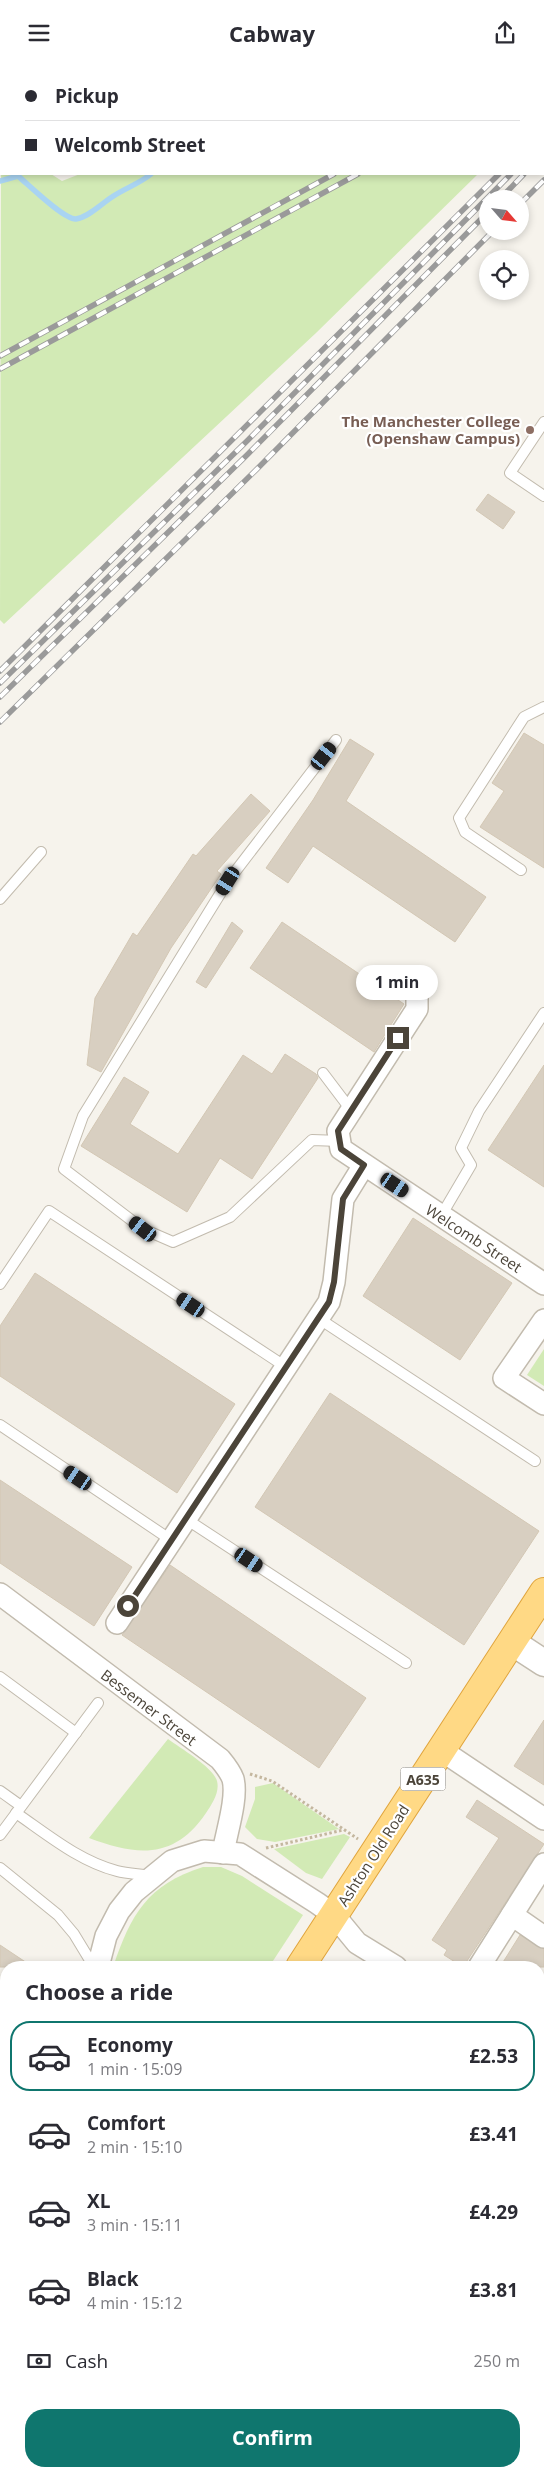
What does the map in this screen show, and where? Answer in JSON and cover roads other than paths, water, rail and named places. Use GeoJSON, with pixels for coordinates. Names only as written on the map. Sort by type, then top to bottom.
{"type":"FeatureCollection","features":[{"type":"Feature","properties":{"kind":"highway","name":"Ashton Old Road"},"geometry":{"type":"LineString","coordinates":[[304,1961],[544,1592]]}},
{"type":"Feature","properties":{"kind":"street"},"geometry":{"type":"LineString","coordinates":[[340,1141],[338,1131],[417,1009],[417,986]]}},
{"type":"Feature","properties":{"kind":"street","name":"Welcomb Street"},"geometry":{"type":"LineString","coordinates":[[340,1141],[341,1149],[544,1284]]}},
{"type":"Feature","properties":{"kind":"street"},"geometry":{"type":"LineString","coordinates":[[117,1623],[329,1302],[334,1282],[343,1199],[364,1165]]}},
{"type":"Feature","properties":{"kind":"street"},"geometry":{"type":"LineString","coordinates":[[544,1320],[504,1378],[544,1404]]}},
{"type":"Feature","properties":{"kind":"street","name":"Bessemer Street"},"geometry":{"type":"LineString","coordinates":[[0,1595],[224,1764],[233,1780],[231,1854]]}},
{"type":"Feature","properties":{"kind":"street"},"geometry":{"type":"LineString","coordinates":[[512,1642],[544,1663]]}},
{"type":"Feature","properties":{"kind":"street"},"geometry":{"type":"LineString","coordinates":[[441,1750],[544,1819]]}},
{"type":"Feature","properties":{"kind":"street"},"geometry":{"type":"LineString","coordinates":[[100,1961],[106,1936],[119,1911],[134,1892],[151,1876],[172,1861],[204,1851],[231,1854],[334,1915],[357,1943],[386,1961]]}},
{"type":"Feature","properties":{"kind":"street"},"geometry":{"type":"LineString","coordinates":[[483,1961],[544,1864]]}},
{"type":"Feature","properties":{"kind":"street"},"geometry":{"type":"LineString","coordinates":[[512,1915],[544,1937]]}},
{"type":"Feature","properties":{"kind":"lane"},"geometry":{"type":"LineString","coordinates":[[544,422],[510,473],[544,496]]}},
{"type":"Feature","properties":{"kind":"lane"},"geometry":{"type":"LineString","coordinates":[[521,870],[465,832],[459,818],[524,717],[544,707]]}},
{"type":"Feature","properties":{"kind":"lane"},"geometry":{"type":"LineString","coordinates":[[336,740],[228,881],[83,1116],[64,1169],[143,1229],[173,1242],[230,1217],[312,1140],[340,1141]]}},
{"type":"Feature","properties":{"kind":"lane"},"geometry":{"type":"LineString","coordinates":[[0,899],[41,852]]}},
{"type":"Feature","properties":{"kind":"lane"},"geometry":{"type":"LineString","coordinates":[[440,1216],[471,1165],[462,1148],[479,1111],[544,1013]]}},
{"type":"Feature","properties":{"kind":"lane"},"geometry":{"type":"LineString","coordinates":[[323,1073],[351,1110]]}},
{"type":"Feature","properties":{"kind":"lane"},"geometry":{"type":"LineString","coordinates":[[0,1284],[49,1211],[286,1367]]}},
{"type":"Feature","properties":{"kind":"lane"},"geometry":{"type":"LineString","coordinates":[[318,1318],[535,1461]]}},
{"type":"Feature","properties":{"kind":"lane"},"geometry":{"type":"LineString","coordinates":[[0,1425],[172,1540]]}},
{"type":"Feature","properties":{"kind":"lane"},"geometry":{"type":"LineString","coordinates":[[186,1519],[406,1663]]}},
{"type":"Feature","properties":{"kind":"lane"},"geometry":{"type":"LineString","coordinates":[[0,1677],[76,1733]]}},
{"type":"Feature","properties":{"kind":"lane"},"geometry":{"type":"LineString","coordinates":[[0,1835],[98,1703]]}},
{"type":"Feature","properties":{"kind":"lane"},"geometry":{"type":"LineString","coordinates":[[0,1791],[19,1810],[75,1854],[117,1871],[151,1876]]}},
{"type":"Feature","properties":{"kind":"lane"},"geometry":{"type":"LineString","coordinates":[[0,1868],[58,1915],[74,1934],[90,1961]]}},
{"type":"Feature","properties":{"kind":"waterway"},"geometry":{"type":"LineString","coordinates":[[0,181],[18,176],[63,214],[76,219],[90,213],[117,194],[150,175]]}},
{"type":"Feature","properties":{"kind":"railway"},"geometry":{"type":"LineString","coordinates":[[0,356],[332,175]]}},
{"type":"Feature","properties":{"kind":"railway"},"geometry":{"type":"LineString","coordinates":[[0,369],[356,175]]}},
{"type":"Feature","properties":{"kind":"railway"},"geometry":{"type":"LineString","coordinates":[[0,671],[498,175]]}},
{"type":"Feature","properties":{"kind":"railway"},"geometry":{"type":"LineString","coordinates":[[0,683],[248,440],[510,175]]}},
{"type":"Feature","properties":{"kind":"railway"},"geometry":{"type":"LineString","coordinates":[[509,190],[523,175]]}},
{"type":"Feature","properties":{"kind":"railway"},"geometry":{"type":"LineString","coordinates":[[529,195],[544,180]]}},
{"type":"Feature","properties":{"kind":"railway"},"geometry":{"type":"LineString","coordinates":[[0,697],[248,454],[479,221]]}},
{"type":"Feature","properties":{"kind":"railway"},"geometry":{"type":"LineString","coordinates":[[0,722],[256,470],[484,240]]}},
{"type":"Feature","properties":{"kind":"place","name":"The Manchester College (Openshaw Campus)"},"geometry":{"type":"Point","coordinates":[530,430]}}]}
